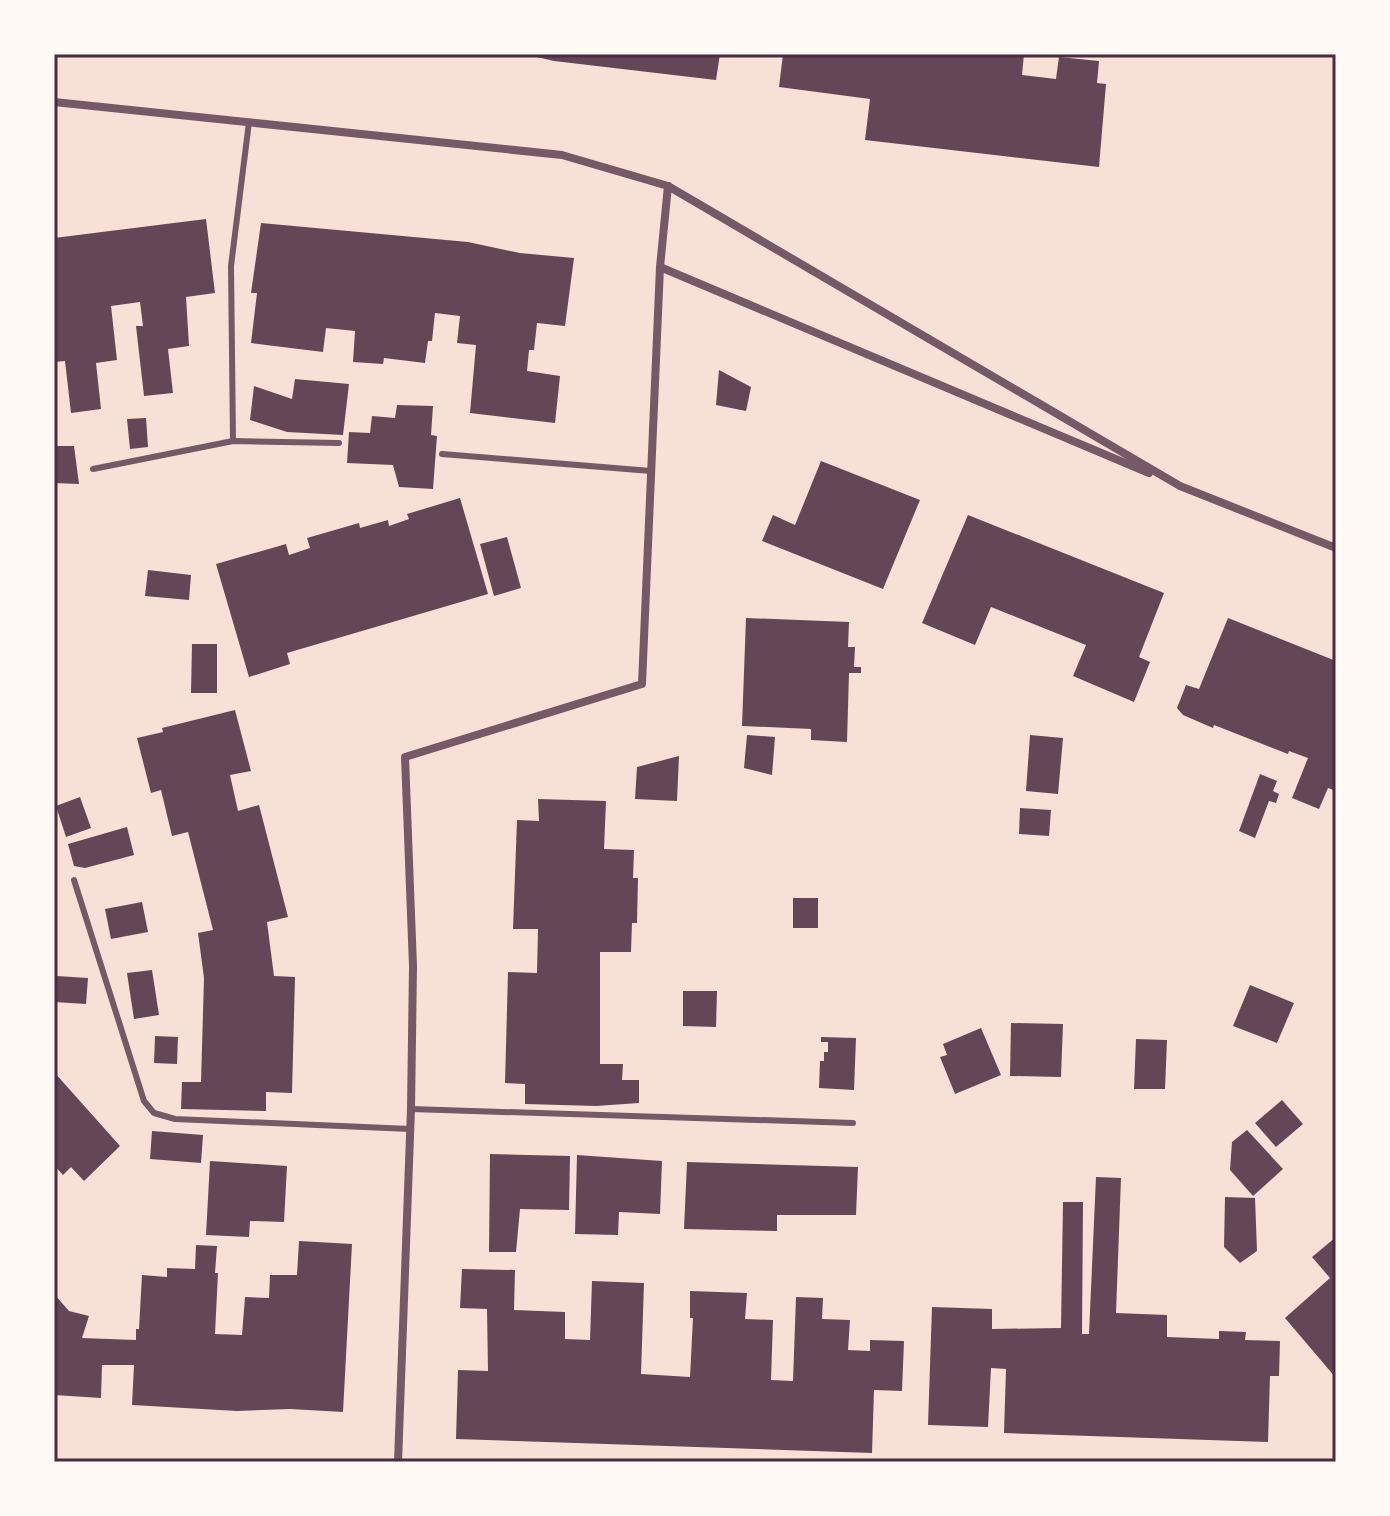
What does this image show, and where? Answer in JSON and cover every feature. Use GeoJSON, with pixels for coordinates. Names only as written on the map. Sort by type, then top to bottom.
{"type":"FeatureCollection","features":[{"type":"Feature","properties":{"kind":"street"},"geometry":{"type":"LineString","coordinates":[[54,102],[562,155],[668,186],[1180,486]]}},
{"type":"Feature","properties":{"kind":"street"},"geometry":{"type":"LineString","coordinates":[[398,1462],[413,966],[405,757],[642,684],[660,267],[668,186]]}},
{"type":"Feature","properties":{"kind":"street"},"geometry":{"type":"LineString","coordinates":[[660,267],[1180,486],[1336,548]]}},
{"type":"Feature","properties":{"kind":"lane"},"geometry":{"type":"LineString","coordinates":[[233,441],[231,266],[249,121]]}},
{"type":"Feature","properties":{"kind":"lane"},"geometry":{"type":"LineString","coordinates":[[93,469],[233,441],[339,443]]}},
{"type":"Feature","properties":{"kind":"lane"},"geometry":{"type":"LineString","coordinates":[[442,454],[651,471]]}},
{"type":"Feature","properties":{"kind":"lane"},"geometry":{"type":"LineString","coordinates":[[74,880],[144,1101],[154,1113],[175,1119],[410,1129]]}},
{"type":"Feature","properties":{"kind":"lane"},"geometry":{"type":"LineString","coordinates":[[411,1109],[853,1123]]}},
{"type":"Feature","properties":{"kind":"building"},"geometry":{"type":"Polygon","coordinates":[[[524,54],[720,54],[716,80],[554,61],[524,54]]]}},
{"type":"Feature","properties":{"kind":"building"},"geometry":{"type":"Polygon","coordinates":[[[783,54],[1024,54],[1022,75],[1056,79],[1059,57],[1099,61],[1097,83],[1106,84],[1099,167],[865,140],[870,99],[779,87],[783,54]]]}},
{"type":"Feature","properties":{"kind":"building"},"geometry":{"type":"Polygon","coordinates":[[[206,219],[215,293],[186,297],[189,346],[168,349],[173,393],[144,396],[136,326],[143,326],[140,302],[111,306],[117,360],[96,363],[101,409],[71,413],[65,361],[54,362],[54,238],[206,219]]]}},
{"type":"Feature","properties":{"kind":"building"},"geometry":{"type":"Polygon","coordinates":[[[261,223],[468,242],[520,253],[574,258],[565,326],[537,323],[534,350],[529,350],[527,371],[560,376],[555,423],[470,413],[476,345],[457,343],[460,316],[435,313],[432,341],[428,341],[425,363],[384,358],[383,364],[353,362],[355,331],[326,328],[323,352],[251,343],[257,293],[251,293],[261,223]]]}},
{"type":"Feature","properties":{"kind":"building"},"geometry":{"type":"Polygon","coordinates":[[[719,370],[751,387],[746,411],[716,405],[719,370]]]}},
{"type":"Feature","properties":{"kind":"building"},"geometry":{"type":"Polygon","coordinates":[[[295,379],[349,384],[343,435],[287,432],[250,420],[254,386],[292,399],[295,379]]]}},
{"type":"Feature","properties":{"kind":"building"},"geometry":{"type":"Polygon","coordinates":[[[397,405],[433,406],[431,435],[437,436],[433,489],[399,487],[393,465],[347,463],[349,432],[370,433],[372,416],[395,418],[397,405]]]}},
{"type":"Feature","properties":{"kind":"building"},"geometry":{"type":"Polygon","coordinates":[[[146,418],[148,447],[130,449],[127,419],[146,418]]]}},
{"type":"Feature","properties":{"kind":"building"},"geometry":{"type":"Polygon","coordinates":[[[54,446],[74,446],[79,484],[54,483],[54,446]]]}},
{"type":"Feature","properties":{"kind":"building"},"geometry":{"type":"Polygon","coordinates":[[[821,461],[920,500],[883,589],[762,541],[773,515],[795,525],[821,461]]]}},
{"type":"Feature","properties":{"kind":"building"},"geometry":{"type":"Polygon","coordinates":[[[460,498],[488,594],[287,653],[290,664],[249,677],[216,564],[286,544],[289,555],[310,548],[307,538],[359,523],[360,528],[388,520],[389,526],[409,519],[407,514],[460,498]]]}},
{"type":"Feature","properties":{"kind":"building"},"geometry":{"type":"Polygon","coordinates":[[[968,515],[1164,593],[1139,657],[1150,662],[1134,702],[1073,676],[1086,645],[991,607],[975,645],[922,623],[968,515]]]}},
{"type":"Feature","properties":{"kind":"building"},"geometry":{"type":"Polygon","coordinates":[[[507,537],[521,588],[494,596],[480,544],[507,537]]]}},
{"type":"Feature","properties":{"kind":"building"},"geometry":{"type":"Polygon","coordinates":[[[148,570],[191,575],[189,600],[145,596],[148,570]]]}},
{"type":"Feature","properties":{"kind":"building"},"geometry":{"type":"Polygon","coordinates":[[[746,618],[849,622],[848,647],[855,647],[854,667],[861,667],[861,673],[849,673],[847,742],[811,740],[811,729],[742,726],[746,618]]]}},
{"type":"Feature","properties":{"kind":"building"},"geometry":{"type":"Polygon","coordinates":[[[1228,618],[1336,661],[1336,791],[1328,788],[1319,809],[1292,798],[1308,758],[1289,751],[1288,754],[1214,725],[1213,728],[1183,715],[1177,708],[1186,685],[1199,689],[1228,618]]]}},
{"type":"Feature","properties":{"kind":"building"},"geometry":{"type":"Polygon","coordinates":[[[192,644],[217,644],[217,693],[191,693],[192,644]]]}},
{"type":"Feature","properties":{"kind":"building"},"geometry":{"type":"Polygon","coordinates":[[[235,710],[251,771],[230,775],[238,811],[259,805],[288,917],[267,922],[274,976],[295,977],[292,1093],[266,1092],[266,1111],[181,1109],[182,1082],[201,1082],[204,978],[198,933],[213,930],[188,832],[172,836],[161,790],[151,793],[137,738],[163,732],[162,728],[235,710]]]}},
{"type":"Feature","properties":{"kind":"building"},"geometry":{"type":"Polygon","coordinates":[[[747,735],[775,737],[772,775],[744,768],[747,735]]]}},
{"type":"Feature","properties":{"kind":"building"},"geometry":{"type":"Polygon","coordinates":[[[1030,735],[1063,738],[1058,794],[1026,791],[1030,735]]]}},
{"type":"Feature","properties":{"kind":"building"},"geometry":{"type":"Polygon","coordinates":[[[679,756],[677,801],[635,799],[637,767],[679,756]]]}},
{"type":"Feature","properties":{"kind":"building"},"geometry":{"type":"Polygon","coordinates":[[[1260,774],[1277,781],[1273,791],[1279,794],[1276,803],[1269,801],[1255,838],[1239,831],[1260,774]]]}},
{"type":"Feature","properties":{"kind":"building"},"geometry":{"type":"Polygon","coordinates":[[[80,797],[91,828],[66,837],[56,806],[80,797]]]}},
{"type":"Feature","properties":{"kind":"building"},"geometry":{"type":"Polygon","coordinates":[[[538,799],[606,801],[604,849],[634,850],[633,878],[638,878],[637,923],[632,923],[631,952],[600,952],[600,1064],[623,1064],[622,1080],[639,1080],[639,1103],[596,1106],[525,1104],[525,1084],[505,1083],[508,972],[537,973],[538,929],[513,929],[517,820],[539,821],[538,799]]]}},
{"type":"Feature","properties":{"kind":"building"},"geometry":{"type":"Polygon","coordinates":[[[1020,808],[1051,810],[1049,836],[1019,834],[1020,808]]]}},
{"type":"Feature","properties":{"kind":"building"},"geometry":{"type":"Polygon","coordinates":[[[127,827],[134,855],[85,868],[74,866],[68,844],[127,827]]]}},
{"type":"Feature","properties":{"kind":"building"},"geometry":{"type":"Polygon","coordinates":[[[793,898],[818,898],[818,928],[793,928],[793,898]]]}},
{"type":"Feature","properties":{"kind":"building"},"geometry":{"type":"Polygon","coordinates":[[[142,902],[148,932],[111,939],[105,909],[142,902]]]}},
{"type":"Feature","properties":{"kind":"building"},"geometry":{"type":"Polygon","coordinates":[[[152,970],[159,1015],[134,1019],[127,973],[152,970]]]}},
{"type":"Feature","properties":{"kind":"building"},"geometry":{"type":"Polygon","coordinates":[[[57,976],[88,978],[86,1004],[54,1002],[57,976]]]}},
{"type":"Feature","properties":{"kind":"building"},"geometry":{"type":"Polygon","coordinates":[[[1250,985],[1294,1003],[1277,1043],[1233,1026],[1250,985]]]}},
{"type":"Feature","properties":{"kind":"building"},"geometry":{"type":"Polygon","coordinates":[[[683,991],[717,991],[716,1027],[683,1026],[683,991]]]}},
{"type":"Feature","properties":{"kind":"building"},"geometry":{"type":"Polygon","coordinates":[[[1011,1023],[1063,1024],[1061,1077],[1010,1076],[1011,1023]]]}},
{"type":"Feature","properties":{"kind":"building"},"geometry":{"type":"Polygon","coordinates":[[[981,1028],[1001,1075],[955,1094],[940,1057],[947,1055],[943,1044],[981,1028]]]}},
{"type":"Feature","properties":{"kind":"building"},"geometry":{"type":"Polygon","coordinates":[[[155,1036],[178,1037],[177,1064],[154,1063],[155,1036]]]}},
{"type":"Feature","properties":{"kind":"building"},"geometry":{"type":"Polygon","coordinates":[[[821,1037],[856,1038],[854,1090],[819,1088],[820,1061],[824,1061],[824,1052],[828,1052],[828,1042],[821,1042],[821,1037]]]}},
{"type":"Feature","properties":{"kind":"building"},"geometry":{"type":"Polygon","coordinates":[[[1136,1039],[1167,1040],[1165,1089],[1134,1089],[1136,1039]]]}},
{"type":"Feature","properties":{"kind":"building"},"geometry":{"type":"Polygon","coordinates":[[[54,1072],[120,1146],[84,1181],[71,1167],[63,1175],[54,1165],[54,1072]]]}},
{"type":"Feature","properties":{"kind":"building"},"geometry":{"type":"Polygon","coordinates":[[[1282,1100],[1303,1124],[1276,1147],[1255,1123],[1282,1100]]]}},
{"type":"Feature","properties":{"kind":"building"},"geometry":{"type":"Polygon","coordinates":[[[1247,1130],[1283,1169],[1253,1196],[1230,1170],[1232,1142],[1247,1130]]]}},
{"type":"Feature","properties":{"kind":"building"},"geometry":{"type":"Polygon","coordinates":[[[152,1131],[203,1135],[201,1163],[150,1159],[152,1131]]]}},
{"type":"Feature","properties":{"kind":"building"},"geometry":{"type":"Polygon","coordinates":[[[490,1154],[570,1156],[569,1210],[520,1209],[516,1252],[489,1252],[490,1154]]]}},
{"type":"Feature","properties":{"kind":"building"},"geometry":{"type":"Polygon","coordinates":[[[577,1155],[662,1161],[660,1214],[619,1212],[618,1235],[575,1234],[577,1155]]]}},
{"type":"Feature","properties":{"kind":"building"},"geometry":{"type":"Polygon","coordinates":[[[210,1161],[287,1166],[284,1222],[250,1221],[249,1237],[206,1235],[210,1161]]]}},
{"type":"Feature","properties":{"kind":"building"},"geometry":{"type":"Polygon","coordinates":[[[687,1162],[858,1167],[856,1215],[777,1215],[777,1231],[684,1229],[687,1162]]]}},
{"type":"Feature","properties":{"kind":"building"},"geometry":{"type":"Polygon","coordinates":[[[1096,1177],[1121,1178],[1116,1313],[1167,1315],[1167,1337],[1219,1339],[1219,1331],[1246,1332],[1245,1340],[1280,1341],[1279,1376],[1270,1376],[1268,1442],[1004,1433],[1006,1369],[991,1368],[988,1427],[928,1425],[932,1307],[992,1309],[992,1329],[1061,1328],[1063,1202],[1083,1202],[1082,1334],[1089,1334],[1096,1177]]]}},
{"type":"Feature","properties":{"kind":"building"},"geometry":{"type":"Polygon","coordinates":[[[1225,1197],[1255,1198],[1257,1251],[1240,1263],[1224,1247],[1225,1197]]]}},
{"type":"Feature","properties":{"kind":"building"},"geometry":{"type":"Polygon","coordinates":[[[1336,1237],[1336,1378],[1285,1318],[1330,1278],[1312,1257],[1336,1237]]]}},
{"type":"Feature","properties":{"kind":"building"},"geometry":{"type":"Polygon","coordinates":[[[299,1241],[352,1244],[343,1412],[290,1409],[237,1411],[132,1405],[134,1365],[102,1365],[101,1398],[54,1395],[54,1294],[69,1311],[89,1316],[82,1338],[136,1340],[142,1275],[167,1277],[167,1268],[195,1269],[196,1245],[217,1246],[215,1334],[242,1335],[245,1297],[269,1298],[270,1275],[297,1275],[299,1241]]]}},
{"type":"Feature","properties":{"kind":"building"},"geometry":{"type":"Polygon","coordinates":[[[462,1269],[515,1270],[514,1310],[565,1312],[565,1339],[590,1340],[592,1281],[644,1283],[641,1374],[690,1377],[693,1318],[690,1318],[690,1291],[747,1293],[745,1319],[773,1320],[771,1380],[793,1381],[796,1297],[823,1298],[822,1319],[850,1320],[848,1350],[870,1351],[870,1340],[904,1341],[902,1391],[874,1390],[872,1453],[456,1439],[458,1370],[488,1371],[487,1309],[460,1308],[462,1269]]]}}]}
